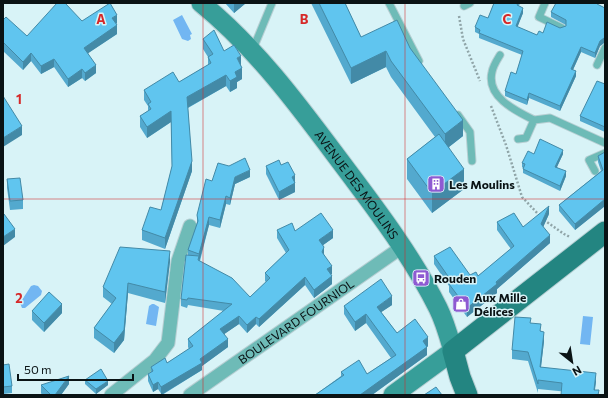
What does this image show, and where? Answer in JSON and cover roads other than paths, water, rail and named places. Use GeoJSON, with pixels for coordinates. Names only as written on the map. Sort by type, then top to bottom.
{"type":"FeatureCollection","features":[{"type":"Feature","properties":{"kind":"main road","name":"AVENUE DES MOULINS"},"geometry":{"type":"LineString","coordinates":[[201,3],[218,17],[252,52],[302,110],[375,207],[402,247],[438,309],[467,395]]}},
{"type":"Feature","properties":{"kind":"main road"},"geometry":{"type":"LineString","coordinates":[[393,395],[598,241]]}},
{"type":"Feature","properties":{"kind":"street"},"geometry":{"type":"LineString","coordinates":[[111,395],[155,360],[168,343],[178,261],[190,226]]}},
{"type":"Feature","properties":{"kind":"street","name":"BOULEVARD FOURNIOL"},"geometry":{"type":"LineString","coordinates":[[190,395],[402,247]]}},
{"type":"Feature","properties":{"kind":"lane"},"geometry":{"type":"LineString","coordinates":[[252,52],[258,34],[272,3]]}},
{"type":"Feature","properties":{"kind":"lane"},"geometry":{"type":"LineString","coordinates":[[389,3],[416,56],[425,68]]}},
{"type":"Feature","properties":{"kind":"lane"},"geometry":{"type":"LineString","coordinates":[[545,3],[539,17],[562,28]]}},
{"type":"Feature","properties":{"kind":"lane"},"geometry":{"type":"LineString","coordinates":[[597,65],[605,48]]}},
{"type":"Feature","properties":{"kind":"lane"},"geometry":{"type":"LineString","coordinates":[[500,55],[492,73],[493,89],[511,108],[534,120],[550,118],[605,143]]}},
{"type":"Feature","properties":{"kind":"lane"},"geometry":{"type":"LineString","coordinates":[[452,106],[470,132],[472,161]]}},
{"type":"Feature","properties":{"kind":"lane"},"geometry":{"type":"LineString","coordinates":[[518,140],[526,138],[534,120]]}},
{"type":"Feature","properties":{"kind":"lane"},"geometry":{"type":"LineString","coordinates":[[595,170],[589,160],[605,153]]}},
{"type":"Feature","properties":{"kind":"water"},"geometry":{"type":"Polygon","coordinates":[[[182,15],[192,34],[190,35],[191,39],[188,41],[182,39],[173,20],[182,15]]]}},
{"type":"Feature","properties":{"kind":"water"},"geometry":{"type":"Polygon","coordinates":[[[31,286],[38,286],[42,291],[41,295],[25,308],[22,308],[20,303],[31,286]]]}},
{"type":"Feature","properties":{"kind":"water"},"geometry":{"type":"Polygon","coordinates":[[[152,304],[159,307],[156,326],[146,324],[149,306],[152,304]]]}},
{"type":"Feature","properties":{"kind":"water"},"geometry":{"type":"Polygon","coordinates":[[[583,316],[593,317],[590,345],[580,344],[583,316]]]}},
{"type":"Feature","properties":{"kind":"place","name":"Les Moulins"},"geometry":{"type":"Point","coordinates":[436,184]}},
{"type":"Feature","properties":{"kind":"place","name":"Rouden"},"geometry":{"type":"Point","coordinates":[421,278]}},
{"type":"Feature","properties":{"kind":"place","name":"Aux Mille Délices"},"geometry":{"type":"Point","coordinates":[461,304]}}]}
